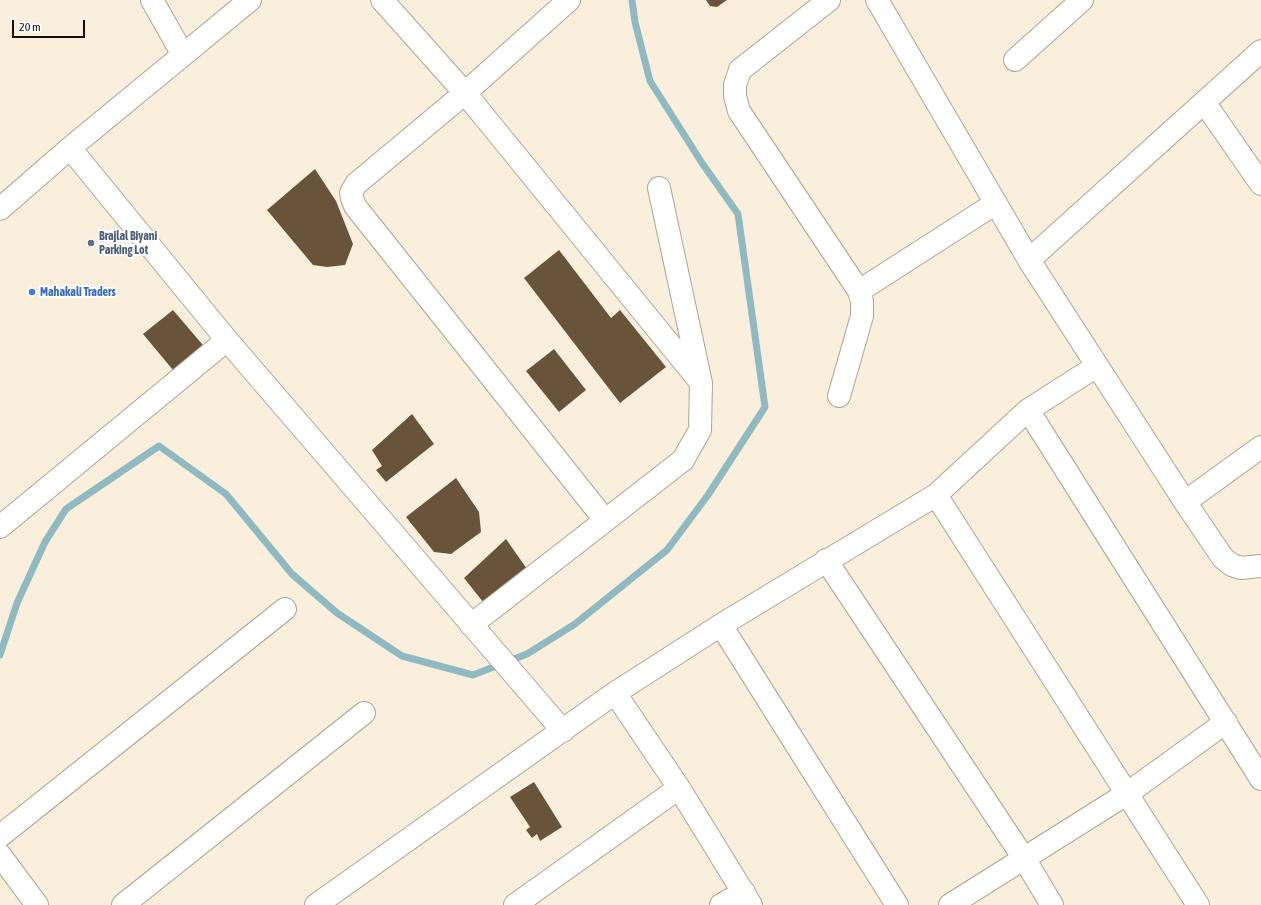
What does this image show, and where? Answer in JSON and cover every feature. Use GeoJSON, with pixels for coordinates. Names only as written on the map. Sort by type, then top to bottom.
{"type":"FeatureCollection","features":[{"type":"Feature","properties":{"kind":"street"},"geometry":{"type":"LineString","coordinates":[[152,0],[183,56]]}},
{"type":"Feature","properties":{"kind":"street"},"geometry":{"type":"LineString","coordinates":[[0,209],[70,148],[250,0]]}},
{"type":"Feature","properties":{"kind":"street"},"geometry":{"type":"LineString","coordinates":[[382,0],[465,93],[701,383]]}},
{"type":"Feature","properties":{"kind":"street"},"geometry":{"type":"LineString","coordinates":[[569,0],[465,93],[356,184],[352,193],[352,198],[356,206],[605,520]]}},
{"type":"Feature","properties":{"kind":"street"},"geometry":{"type":"LineString","coordinates":[[829,0],[740,70],[735,85],[735,96],[739,111],[859,291],[862,301],[862,316],[839,396]]}},
{"type":"Feature","properties":{"kind":"street"},"geometry":{"type":"LineString","coordinates":[[877,0],[1029,260],[1185,502],[1223,558],[1232,565],[1242,568],[1261,566]]}},
{"type":"Feature","properties":{"kind":"street"},"geometry":{"type":"LineString","coordinates":[[1015,60],[1082,0]]}},
{"type":"Feature","properties":{"kind":"street"},"geometry":{"type":"LineString","coordinates":[[1029,260],[1261,51]]}},
{"type":"Feature","properties":{"kind":"street"},"geometry":{"type":"LineString","coordinates":[[1204,102],[1261,184]]}},
{"type":"Feature","properties":{"kind":"street"},"geometry":{"type":"LineString","coordinates":[[70,148],[227,340],[562,731]]}},
{"type":"Feature","properties":{"kind":"street"},"geometry":{"type":"LineString","coordinates":[[472,625],[683,460],[700,430],[701,383],[659,188]]}},
{"type":"Feature","properties":{"kind":"street"},"geometry":{"type":"LineString","coordinates":[[859,291],[996,203]]}},
{"type":"Feature","properties":{"kind":"street"},"geometry":{"type":"LineString","coordinates":[[0,527],[227,340]]}},
{"type":"Feature","properties":{"kind":"street"},"geometry":{"type":"LineString","coordinates":[[316,905],[615,693],[720,625],[936,495],[1028,410],[1097,366]]}},
{"type":"Feature","properties":{"kind":"street"},"geometry":{"type":"LineString","coordinates":[[1028,410],[1261,779]]}},
{"type":"Feature","properties":{"kind":"street"},"geometry":{"type":"LineString","coordinates":[[1185,502],[1261,447]]}},
{"type":"Feature","properties":{"kind":"street"},"geometry":{"type":"LineString","coordinates":[[936,495],[1128,793],[1198,905]]}},
{"type":"Feature","properties":{"kind":"street"},"geometry":{"type":"LineString","coordinates":[[826,560],[1025,860],[1052,905]]}},
{"type":"Feature","properties":{"kind":"street"},"geometry":{"type":"LineString","coordinates":[[0,836],[285,609]]}},
{"type":"Feature","properties":{"kind":"street"},"geometry":{"type":"LineString","coordinates":[[720,625],[897,905]]}},
{"type":"Feature","properties":{"kind":"street"},"geometry":{"type":"LineString","coordinates":[[615,693],[679,788],[747,898],[721,905]]}},
{"type":"Feature","properties":{"kind":"street"},"geometry":{"type":"LineString","coordinates":[[123,905],[364,713]]}},
{"type":"Feature","properties":{"kind":"street"},"geometry":{"type":"LineString","coordinates":[[950,905],[1025,860],[1128,793],[1226,722]]}},
{"type":"Feature","properties":{"kind":"street"},"geometry":{"type":"LineString","coordinates":[[515,905],[679,788]]}},
{"type":"Feature","properties":{"kind":"street"},"geometry":{"type":"LineString","coordinates":[[0,855],[37,905]]}},
{"type":"Feature","properties":{"kind":"building"},"geometry":{"type":"Polygon","coordinates":[[[706,0],[727,0],[717,7],[710,6],[706,0]]]}},
{"type":"Feature","properties":{"kind":"building"},"geometry":{"type":"Polygon","coordinates":[[[315,169],[336,201],[353,244],[345,265],[327,267],[313,265],[267,210],[315,169]]]}},
{"type":"Feature","properties":{"kind":"building"},"geometry":{"type":"Polygon","coordinates":[[[559,250],[611,318],[620,310],[666,367],[620,403],[524,278],[559,250]]]}},
{"type":"Feature","properties":{"kind":"building"},"geometry":{"type":"Polygon","coordinates":[[[173,310],[208,351],[178,376],[143,334],[173,310]]]}},
{"type":"Feature","properties":{"kind":"building"},"geometry":{"type":"Polygon","coordinates":[[[554,349],[586,390],[559,412],[526,371],[554,349]]]}},
{"type":"Feature","properties":{"kind":"building"},"geometry":{"type":"Polygon","coordinates":[[[412,414],[434,444],[386,482],[376,470],[382,466],[372,450],[412,414]]]}},
{"type":"Feature","properties":{"kind":"building"},"geometry":{"type":"Polygon","coordinates":[[[456,478],[479,512],[481,532],[451,554],[434,552],[406,517],[456,478]]]}},
{"type":"Feature","properties":{"kind":"building"},"geometry":{"type":"Polygon","coordinates":[[[506,539],[527,569],[487,607],[464,578],[506,539]]]}},
{"type":"Feature","properties":{"kind":"building"},"geometry":{"type":"Polygon","coordinates":[[[534,782],[562,827],[540,841],[537,834],[532,838],[526,830],[530,827],[510,797],[534,782]]]}},
{"type":"Feature","properties":{"kind":"waterway"},"geometry":{"type":"LineString","coordinates":[[0,655],[17,603],[45,542],[66,509],[159,446],[226,494],[292,574],[337,613],[402,656],[473,675],[527,654],[575,624],[667,550],[708,495],[765,407],[738,214],[702,163],[650,81],[635,22],[632,0]]}},
{"type":"Feature","properties":{"kind":"place","name":"Brajlal Biyani Parking Lot"},"geometry":{"type":"Point","coordinates":[91,243]}},
{"type":"Feature","properties":{"kind":"place","name":"Mahakali Traders"},"geometry":{"type":"Point","coordinates":[32,292]}}]}
